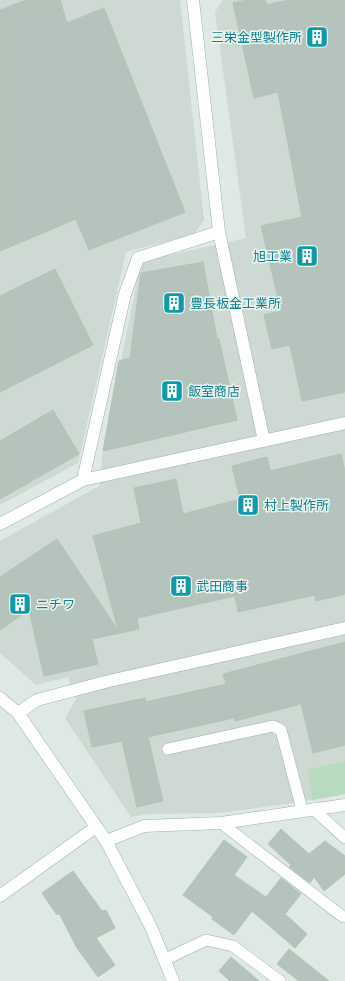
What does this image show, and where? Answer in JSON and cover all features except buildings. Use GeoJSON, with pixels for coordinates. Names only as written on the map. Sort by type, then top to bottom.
{"type":"FeatureCollection","features":[{"type":"Feature","properties":{"kind":"street"},"geometry":{"type":"LineString","coordinates":[[193,0],[219,232],[264,441]]}},
{"type":"Feature","properties":{"kind":"street"},"geometry":{"type":"LineString","coordinates":[[83,480],[125,294],[138,258],[219,232]]}},
{"type":"Feature","properties":{"kind":"street"},"geometry":{"type":"LineString","coordinates":[[0,524],[83,480],[345,423]]}},
{"type":"Feature","properties":{"kind":"street"},"geometry":{"type":"LineString","coordinates":[[18,713],[37,700],[109,680],[345,628]]}},
{"type":"Feature","properties":{"kind":"street"},"geometry":{"type":"LineString","coordinates":[[0,698],[18,713],[106,841],[151,927],[172,981]]}},
{"type":"Feature","properties":{"kind":"street"},"geometry":{"type":"LineString","coordinates":[[106,841],[144,826],[221,822],[345,805]]}},
{"type":"Feature","properties":{"kind":"street"},"geometry":{"type":"LineString","coordinates":[[0,896],[96,827]]}},
{"type":"Feature","properties":{"kind":"lane"},"geometry":{"type":"LineString","coordinates":[[168,749],[273,726],[281,730],[300,802],[307,810],[345,838]]}},
{"type":"Feature","properties":{"kind":"lane"},"geometry":{"type":"LineString","coordinates":[[221,822],[343,917]]}},
{"type":"Feature","properties":{"kind":"lane"},"geometry":{"type":"LineString","coordinates":[[164,960],[206,940],[233,946],[280,981]]}},
{"type":"Feature","properties":{"kind":"shaded area"},"geometry":{"type":"Polygon","coordinates":[[[180,0],[204,220],[194,234],[126,252],[78,463],[0,505],[0,1],[180,0]]]}},
{"type":"Feature","properties":{"kind":"shaded area"},"geometry":{"type":"Polygon","coordinates":[[[223,0],[345,0],[345,794],[220,813],[148,814],[131,817],[65,718],[76,699],[68,677],[36,685],[0,653],[0,541],[99,486],[103,451],[140,266],[148,260],[246,238],[215,12],[223,0]]]}},
{"type":"Feature","properties":{"kind":"green space"},"geometry":{"type":"Polygon","coordinates":[[[345,761],[345,794],[313,800],[308,770],[345,761]]]}},
{"type":"Feature","properties":{"kind":"place","name":"三栄金型製作所"},"geometry":{"type":"Point","coordinates":[317,37]}},
{"type":"Feature","properties":{"kind":"place","name":"旭工業"},"geometry":{"type":"Point","coordinates":[307,256]}},
{"type":"Feature","properties":{"kind":"place","name":"豊長板金工業所"},"geometry":{"type":"Point","coordinates":[174,303]}},
{"type":"Feature","properties":{"kind":"place","name":"飯室商店"},"geometry":{"type":"Point","coordinates":[172,391]}},
{"type":"Feature","properties":{"kind":"place","name":"村上製作所"},"geometry":{"type":"Point","coordinates":[248,505]}},
{"type":"Feature","properties":{"kind":"place","name":"武田商事"},"geometry":{"type":"Point","coordinates":[181,586]}},
{"type":"Feature","properties":{"kind":"place","name":"ニチワ"},"geometry":{"type":"Point","coordinates":[20,604]}}]}
